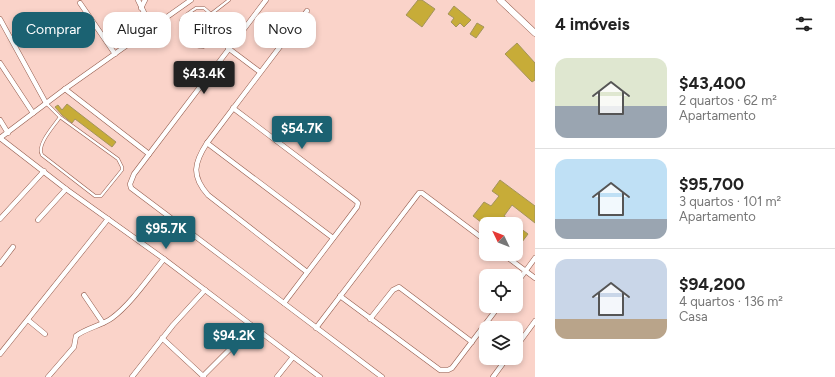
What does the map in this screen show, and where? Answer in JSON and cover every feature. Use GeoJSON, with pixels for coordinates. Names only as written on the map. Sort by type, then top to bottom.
{"type":"FeatureCollection","features":[{"type":"Feature","properties":{"kind":"street"},"geometry":{"type":"LineString","coordinates":[[138,0],[144,12]]}},
{"type":"Feature","properties":{"kind":"street"},"geometry":{"type":"LineString","coordinates":[[142,8],[145,0]]}},
{"type":"Feature","properties":{"kind":"street"},"geometry":{"type":"LineString","coordinates":[[171,15],[191,0]]}},
{"type":"Feature","properties":{"kind":"street"},"geometry":{"type":"LineString","coordinates":[[246,25],[266,0]]}},
{"type":"Feature","properties":{"kind":"street"},"geometry":{"type":"LineString","coordinates":[[500,0],[535,33]]}},
{"type":"Feature","properties":{"kind":"street"},"geometry":{"type":"LineString","coordinates":[[80,3],[115,54]]}},
{"type":"Feature","properties":{"kind":"street"},"geometry":{"type":"LineString","coordinates":[[306,11],[198,156],[196,173],[198,182],[208,195],[307,272]]}},
{"type":"Feature","properties":{"kind":"street"},"geometry":{"type":"LineString","coordinates":[[0,19],[46,103]]}},
{"type":"Feature","properties":{"kind":"street"},"geometry":{"type":"LineString","coordinates":[[124,48],[65,89],[0,138],[66,189],[164,259],[320,377]]}},
{"type":"Feature","properties":{"kind":"street"},"geometry":{"type":"LineString","coordinates":[[260,72],[228,48],[130,180],[131,188],[382,377]]}},
{"type":"Feature","properties":{"kind":"street"},"geometry":{"type":"LineString","coordinates":[[0,63],[33,113]]}},
{"type":"Feature","properties":{"kind":"street"},"geometry":{"type":"LineString","coordinates":[[65,89],[149,154]]}},
{"type":"Feature","properties":{"kind":"street"},"geometry":{"type":"LineString","coordinates":[[233,108],[358,203],[357,207],[284,303]]}},
{"type":"Feature","properties":{"kind":"street"},"geometry":{"type":"LineString","coordinates":[[0,120],[8,133]]}},
{"type":"Feature","properties":{"kind":"street"},"geometry":{"type":"LineString","coordinates":[[207,143],[334,238]]}},
{"type":"Feature","properties":{"kind":"street"},"geometry":{"type":"LineString","coordinates":[[0,219],[44,171]]}},
{"type":"Feature","properties":{"kind":"street"},"geometry":{"type":"LineString","coordinates":[[38,220],[66,189]]}},
{"type":"Feature","properties":{"kind":"street"},"geometry":{"type":"LineString","coordinates":[[316,328],[419,193],[422,193],[479,236]]}},
{"type":"Feature","properties":{"kind":"street"},"geometry":{"type":"LineString","coordinates":[[0,354],[108,219]]}},
{"type":"Feature","properties":{"kind":"street"},"geometry":{"type":"LineString","coordinates":[[0,264],[13,247]]}},
{"type":"Feature","properties":{"kind":"street"},"geometry":{"type":"LineString","coordinates":[[523,274],[535,258]]}},
{"type":"Feature","properties":{"kind":"street"},"geometry":{"type":"LineString","coordinates":[[48,377],[74,347],[76,336],[116,315],[164,259]]}},
{"type":"Feature","properties":{"kind":"street"},"geometry":{"type":"LineString","coordinates":[[512,261],[535,278]]}},
{"type":"Feature","properties":{"kind":"street"},"geometry":{"type":"LineString","coordinates":[[370,319],[394,290],[399,287],[472,342]]}},
{"type":"Feature","properties":{"kind":"street"},"geometry":{"type":"LineString","coordinates":[[132,377],[162,338],[205,290]]}},
{"type":"Feature","properties":{"kind":"street"},"geometry":{"type":"LineString","coordinates":[[84,295],[103,323]]}},
{"type":"Feature","properties":{"kind":"street"},"geometry":{"type":"LineString","coordinates":[[340,296],[440,370],[448,370],[452,368],[494,313]]}},
{"type":"Feature","properties":{"kind":"street"},"geometry":{"type":"LineString","coordinates":[[28,320],[45,334]]}},
{"type":"Feature","properties":{"kind":"street"},"geometry":{"type":"LineString","coordinates":[[523,337],[535,321]]}},
{"type":"Feature","properties":{"kind":"street"},"geometry":{"type":"LineString","coordinates":[[162,338],[204,376],[253,326]]}},
{"type":"Feature","properties":{"kind":"street"},"geometry":{"type":"LineString","coordinates":[[278,377],[293,357]]}},
{"type":"Feature","properties":{"kind":"street"},"geometry":{"type":"LineString","coordinates":[[493,377],[502,365]]}},
{"type":"Feature","properties":{"kind":"lane"},"geometry":{"type":"LineString","coordinates":[[214,12],[229,0]]}},
{"type":"Feature","properties":{"kind":"lane"},"geometry":{"type":"LineString","coordinates":[[196,8],[204,8],[211,14],[220,31],[218,36],[203,47],[199,47],[194,44],[181,27],[181,22],[183,18],[196,8]]}},
{"type":"Feature","properties":{"kind":"lane"},"geometry":{"type":"LineString","coordinates":[[46,103],[60,117],[120,162],[122,170],[101,196],[95,196],[40,152],[41,144],[60,117]]}},
{"type":"Feature","properties":{"kind":"building"},"geometry":{"type":"Polygon","coordinates":[[[418,0],[422,0],[435,9],[422,27],[406,15],[418,0]]]}},
{"type":"Feature","properties":{"kind":"building"},"geometry":{"type":"Polygon","coordinates":[[[454,6],[471,20],[464,27],[460,23],[456,27],[451,22],[454,18],[448,14],[454,6]]]}},
{"type":"Feature","properties":{"kind":"building"},"geometry":{"type":"Polygon","coordinates":[[[477,23],[484,27],[476,38],[470,34],[477,23]]]}},
{"type":"Feature","properties":{"kind":"building"},"geometry":{"type":"Polygon","coordinates":[[[517,43],[535,63],[535,80],[532,82],[505,54],[517,43]]]}},
{"type":"Feature","properties":{"kind":"building"},"geometry":{"type":"Polygon","coordinates":[[[67,104],[116,142],[112,147],[75,119],[72,123],[55,107],[58,105],[62,110],[67,104]]]}},
{"type":"Feature","properties":{"kind":"building"},"geometry":{"type":"Polygon","coordinates":[[[500,180],[535,206],[535,223],[512,205],[504,216],[505,217],[479,217],[479,221],[473,216],[484,202],[491,206],[499,196],[492,191],[500,180]]]}},
{"type":"Feature","properties":{"kind":"building"},"geometry":{"type":"Polygon","coordinates":[[[523,230],[528,234],[523,241],[523,230]]]}}]}
